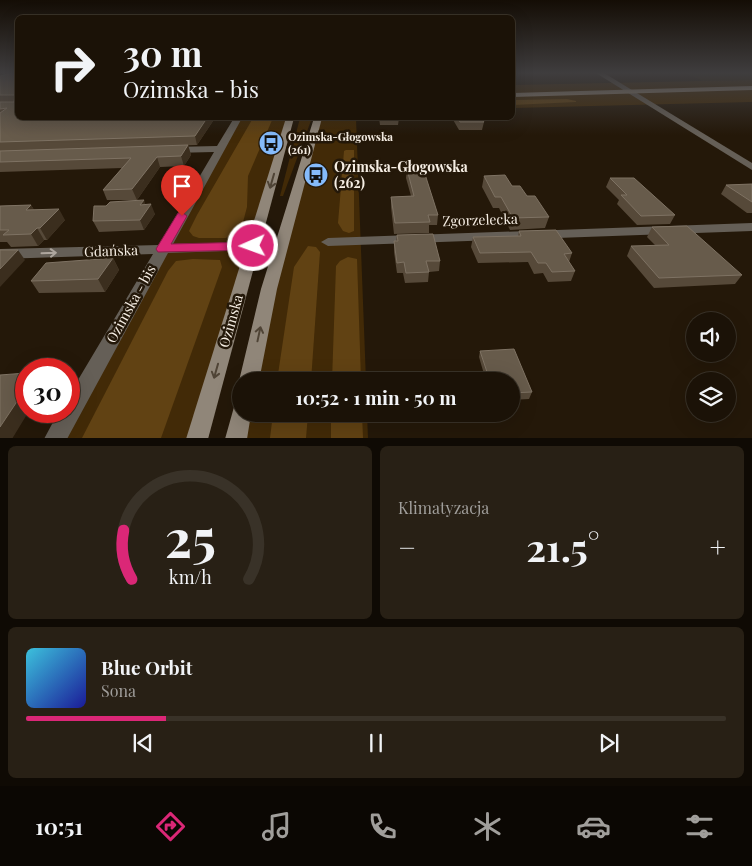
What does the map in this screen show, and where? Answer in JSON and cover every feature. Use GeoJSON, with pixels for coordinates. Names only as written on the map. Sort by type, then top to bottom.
{"type":"FeatureCollection","features":[{"type":"Feature","properties":{"kind":"main road"},"geometry":{"type":"LineString","coordinates":[[515,95],[573,93]]}},
{"type":"Feature","properties":{"kind":"main road","name":"Ozimska"},"geometry":{"type":"LineString","coordinates":[[250,372],[269,289],[317,122]]}},
{"type":"Feature","properties":{"kind":"main road","name":"Ozimska"},"geometry":{"type":"LineString","coordinates":[[197,438],[288,124]]}},
{"type":"Feature","properties":{"kind":"main road"},"geometry":{"type":"LineString","coordinates":[[236,438],[239,422]]}},
{"type":"Feature","properties":{"kind":"street"},"geometry":{"type":"LineString","coordinates":[[631,93],[752,167]]}},
{"type":"Feature","properties":{"kind":"street","name":"Ozimska - bis"},"geometry":{"type":"LineString","coordinates":[[55,438],[237,120]]}},
{"type":"Feature","properties":{"kind":"street"},"geometry":{"type":"LineString","coordinates":[[163,151],[220,149]]}},
{"type":"Feature","properties":{"kind":"street","name":"Zgorzelecka"},"geometry":{"type":"LineString","coordinates":[[328,242],[752,227]]}},
{"type":"Feature","properties":{"kind":"street","name":"Gdańska"},"geometry":{"type":"LineString","coordinates":[[0,254],[253,246]]}},
{"type":"Feature","properties":{"kind":"shaded area"},"geometry":{"type":"Polygon","coordinates":[[[515,93],[752,93],[752,102],[515,108],[515,93]]]}},
{"type":"Feature","properties":{"kind":"shaded area"},"geometry":{"type":"Polygon","coordinates":[[[567,99],[576,102],[515,105],[515,100],[567,99]]]}},
{"type":"Feature","properties":{"kind":"shaded area"},"geometry":{"type":"Polygon","coordinates":[[[237,120],[289,120],[197,438],[56,438],[64,423],[80,423],[80,395],[237,120]]]}},
{"type":"Feature","properties":{"kind":"shaded area"},"geometry":{"type":"Polygon","coordinates":[[[252,120],[272,120],[248,176],[247,207],[242,226],[226,238],[199,238],[193,236],[189,231],[252,120]]]}},
{"type":"Feature","properties":{"kind":"shaded area"},"geometry":{"type":"Polygon","coordinates":[[[299,120],[311,120],[283,196],[280,196],[299,120]]]}},
{"type":"Feature","properties":{"kind":"shaded area"},"geometry":{"type":"Polygon","coordinates":[[[322,120],[356,120],[366,372],[251,372],[269,289],[315,127],[322,120]]]}},
{"type":"Feature","properties":{"kind":"shaded area"},"geometry":{"type":"Polygon","coordinates":[[[354,150],[354,231],[349,233],[343,231],[338,223],[344,151],[354,150]]]}},
{"type":"Feature","properties":{"kind":"shaded area"},"geometry":{"type":"Polygon","coordinates":[[[308,246],[316,247],[320,252],[312,372],[278,372],[294,267],[308,246]]]}},
{"type":"Feature","properties":{"kind":"shaded area"},"geometry":{"type":"Polygon","coordinates":[[[348,257],[357,259],[361,372],[332,372],[336,266],[340,261],[348,257]]]}},
{"type":"Feature","properties":{"kind":"shaded area"},"geometry":{"type":"Polygon","coordinates":[[[193,259],[220,260],[222,267],[161,438],[82,438],[168,271],[176,261],[193,259]]]}},
{"type":"Feature","properties":{"kind":"shaded area"},"geometry":{"type":"Polygon","coordinates":[[[239,422],[367,422],[368,438],[236,438],[239,422]]]}},
{"type":"Feature","properties":{"kind":"shaded area"},"geometry":{"type":"Polygon","coordinates":[[[272,422],[307,422],[306,438],[270,438],[272,422]]]}},
{"type":"Feature","properties":{"kind":"shaded area"},"geometry":{"type":"Polygon","coordinates":[[[331,422],[362,422],[363,438],[331,438],[331,422]]]}},
{"type":"Feature","properties":{"kind":"building"},"geometry":{"type":"Polygon","coordinates":[[[0,93],[15,93],[15,95],[0,95],[0,93]]]}},
{"type":"Feature","properties":{"kind":"building"},"geometry":{"type":"Polygon","coordinates":[[[15,95],[15,120],[206,120],[195,136],[0,142],[0,113],[7,108],[0,109],[0,102],[14,102],[15,95]]]}},
{"type":"Feature","properties":{"kind":"building"},"geometry":{"type":"Polygon","coordinates":[[[458,120],[482,120],[484,122],[460,122],[458,120]]]}},
{"type":"Feature","properties":{"kind":"building"},"geometry":{"type":"Polygon","coordinates":[[[188,145],[181,156],[157,157],[132,189],[103,190],[131,158],[0,162],[0,151],[188,145]]]}},
{"type":"Feature","properties":{"kind":"building"},"geometry":{"type":"Polygon","coordinates":[[[423,168],[438,215],[428,215],[430,222],[395,223],[391,197],[414,196],[407,169],[423,168]]]}},
{"type":"Feature","properties":{"kind":"building"},"geometry":{"type":"Polygon","coordinates":[[[505,175],[512,186],[520,186],[527,196],[535,196],[549,217],[513,218],[501,197],[495,197],[484,176],[505,175]]]}},
{"type":"Feature","properties":{"kind":"building"},"geometry":{"type":"Polygon","coordinates":[[[610,178],[634,178],[675,215],[641,216],[621,195],[627,195],[610,178]]]}},
{"type":"Feature","properties":{"kind":"building"},"geometry":{"type":"Polygon","coordinates":[[[752,184],[752,202],[726,185],[752,184]]]}},
{"type":"Feature","properties":{"kind":"building"},"geometry":{"type":"Polygon","coordinates":[[[144,200],[140,205],[151,204],[140,220],[93,221],[94,206],[106,206],[110,202],[144,200]]]}},
{"type":"Feature","properties":{"kind":"building"},"geometry":{"type":"Polygon","coordinates":[[[31,205],[26,210],[59,209],[40,228],[37,228],[31,234],[3,235],[9,230],[0,230],[0,206],[31,205]]]}},
{"type":"Feature","properties":{"kind":"building"},"geometry":{"type":"Polygon","coordinates":[[[687,226],[742,275],[659,278],[631,246],[669,245],[652,227],[687,226]]]}},
{"type":"Feature","properties":{"kind":"building"},"geometry":{"type":"Polygon","coordinates":[[[556,230],[572,253],[564,254],[575,271],[552,272],[546,263],[538,263],[531,252],[480,253],[473,237],[521,236],[519,231],[556,230]]]}},
{"type":"Feature","properties":{"kind":"building"},"geometry":{"type":"Polygon","coordinates":[[[433,234],[440,261],[426,261],[429,272],[406,273],[404,262],[397,263],[394,241],[398,241],[397,235],[433,234]]]}},
{"type":"Feature","properties":{"kind":"building"},"geometry":{"type":"Polygon","coordinates":[[[0,250],[18,250],[0,269],[0,250]]]}},
{"type":"Feature","properties":{"kind":"building"},"geometry":{"type":"Polygon","coordinates":[[[113,258],[98,279],[31,281],[46,263],[113,258]]]}},
{"type":"Feature","properties":{"kind":"building"},"geometry":{"type":"Polygon","coordinates":[[[514,349],[532,392],[520,393],[520,372],[487,372],[480,351],[514,349]]]}},
{"type":"Feature","properties":{"kind":"building"},"geometry":{"type":"Polygon","coordinates":[[[15,374],[15,404],[0,427],[0,375],[15,374]]]}},
{"type":"Feature","properties":{"kind":"place","name":"Ozimska-Głogowska (261)"},"geometry":{"type":"Point","coordinates":[271,143]}},
{"type":"Feature","properties":{"kind":"place","name":"Ozimska-Głogowska (262)"},"geometry":{"type":"Point","coordinates":[316,175]}},
{"type":"Feature","properties":{"kind":"route"},"geometry":{"type":"LineString","coordinates":[[182,216],[162,249],[253,246]]}}]}
